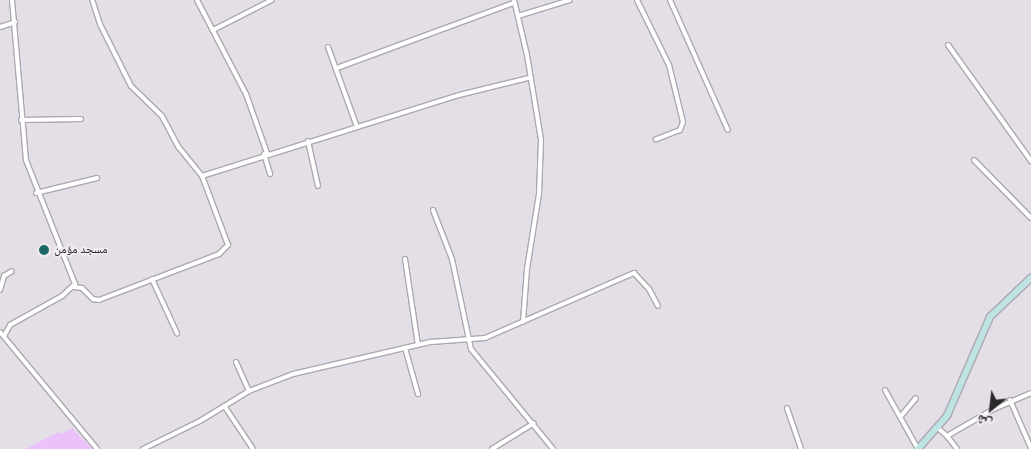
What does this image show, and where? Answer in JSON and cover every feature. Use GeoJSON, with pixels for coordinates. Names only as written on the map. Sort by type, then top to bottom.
{"type":"FeatureCollection","features":[{"type":"Feature","properties":{"kind":"street"},"geometry":{"type":"LineString","coordinates":[[12,0],[26,160],[36,193],[73,277],[74,287]]}},
{"type":"Feature","properties":{"kind":"street"},"geometry":{"type":"LineString","coordinates":[[4,336],[10,325],[74,287],[82,288],[96,300],[219,254],[227,248],[202,176],[179,148],[162,116],[131,86],[100,24],[92,0]]}},
{"type":"Feature","properties":{"kind":"street"},"geometry":{"type":"LineString","coordinates":[[197,0],[246,94],[270,174]]}},
{"type":"Feature","properties":{"kind":"street"},"geometry":{"type":"LineString","coordinates":[[213,30],[272,0]]}},
{"type":"Feature","properties":{"kind":"street"},"geometry":{"type":"LineString","coordinates":[[518,16],[570,0]]}},
{"type":"Feature","properties":{"kind":"street"},"geometry":{"type":"LineString","coordinates":[[637,0],[669,65],[683,122],[680,130],[656,139]]}},
{"type":"Feature","properties":{"kind":"street"},"geometry":{"type":"LineString","coordinates":[[670,0],[728,130]]}},
{"type":"Feature","properties":{"kind":"street"},"geometry":{"type":"LineString","coordinates":[[337,68],[514,2],[518,16],[541,156],[523,322]]}},
{"type":"Feature","properties":{"kind":"street"},"geometry":{"type":"LineString","coordinates":[[0,27],[15,22]]}},
{"type":"Feature","properties":{"kind":"street"},"geometry":{"type":"LineString","coordinates":[[948,46],[1031,161]]}},
{"type":"Feature","properties":{"kind":"street"},"geometry":{"type":"LineString","coordinates":[[328,47],[357,126]]}},
{"type":"Feature","properties":{"kind":"street"},"geometry":{"type":"LineString","coordinates":[[202,176],[265,154],[357,126],[528,78]]}},
{"type":"Feature","properties":{"kind":"street"},"geometry":{"type":"LineString","coordinates":[[21,120],[81,119]]}},
{"type":"Feature","properties":{"kind":"street"},"geometry":{"type":"LineString","coordinates":[[308,141],[318,186]]}},
{"type":"Feature","properties":{"kind":"street"},"geometry":{"type":"LineString","coordinates":[[974,160],[1031,218]]}},
{"type":"Feature","properties":{"kind":"street"},"geometry":{"type":"LineString","coordinates":[[36,193],[98,178]]}},
{"type":"Feature","properties":{"kind":"street"},"geometry":{"type":"LineString","coordinates":[[433,210],[452,259],[471,349],[534,423],[553,449]]}},
{"type":"Feature","properties":{"kind":"street"},"geometry":{"type":"LineString","coordinates":[[405,259],[418,345]]}},
{"type":"Feature","properties":{"kind":"street"},"geometry":{"type":"LineString","coordinates":[[0,290],[2,279],[12,271]]}},
{"type":"Feature","properties":{"kind":"street"},"geometry":{"type":"LineString","coordinates":[[143,449],[225,407],[249,391],[293,374],[418,345],[470,341],[523,322],[634,273],[649,290],[658,306]]}},
{"type":"Feature","properties":{"kind":"street"},"geometry":{"type":"LineString","coordinates":[[885,390],[902,416],[918,449],[939,429],[955,399],[984,328],[996,310],[1031,278]]}},
{"type":"Feature","properties":{"kind":"street"},"geometry":{"type":"LineString","coordinates":[[152,279],[177,333]]}},
{"type":"Feature","properties":{"kind":"street"},"geometry":{"type":"LineString","coordinates":[[0,332],[97,449]]}},
{"type":"Feature","properties":{"kind":"street"},"geometry":{"type":"LineString","coordinates":[[405,348],[418,394]]}},
{"type":"Feature","properties":{"kind":"street"},"geometry":{"type":"LineString","coordinates":[[236,362],[249,391]]}},
{"type":"Feature","properties":{"kind":"street"},"geometry":{"type":"LineString","coordinates":[[947,436],[1010,400],[1031,393]]}},
{"type":"Feature","properties":{"kind":"street"},"geometry":{"type":"LineString","coordinates":[[902,416],[916,398]]}},
{"type":"Feature","properties":{"kind":"street"},"geometry":{"type":"LineString","coordinates":[[1010,400],[1031,448]]}},
{"type":"Feature","properties":{"kind":"street"},"geometry":{"type":"LineString","coordinates":[[225,407],[253,449]]}},
{"type":"Feature","properties":{"kind":"street"},"geometry":{"type":"LineString","coordinates":[[787,408],[801,449]]}},
{"type":"Feature","properties":{"kind":"street"},"geometry":{"type":"LineString","coordinates":[[492,449],[534,423]]}},
{"type":"Feature","properties":{"kind":"street"},"geometry":{"type":"LineString","coordinates":[[939,429],[957,449]]}},
{"type":"Feature","properties":{"kind":"shaded area"},"geometry":{"type":"Polygon","coordinates":[[[72,428],[92,449],[26,449],[58,432],[62,434],[72,428]]]}},
{"type":"Feature","properties":{"kind":"place","name":"مسجد مؤمن"},"geometry":{"type":"Point","coordinates":[44,250]}}]}
